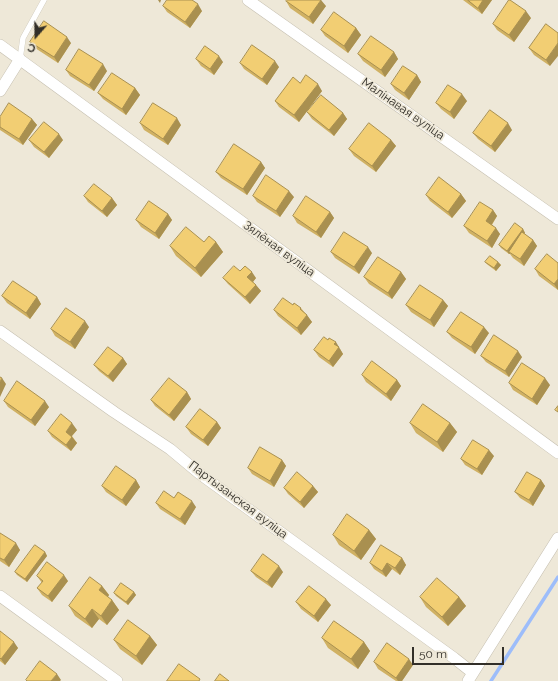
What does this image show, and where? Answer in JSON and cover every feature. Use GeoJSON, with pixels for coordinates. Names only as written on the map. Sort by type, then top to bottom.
{"type":"FeatureCollection","features":[{"type":"Feature","properties":{"kind":"street","name":"Малінавая вуліца"},"geometry":{"type":"LineString","coordinates":[[248,0],[558,219]]}},
{"type":"Feature","properties":{"kind":"street","name":"Зялёная вуліца"},"geometry":{"type":"LineString","coordinates":[[0,45],[558,453]]}},
{"type":"Feature","properties":{"kind":"street"},"geometry":{"type":"LineString","coordinates":[[0,91],[20,59]]}},
{"type":"Feature","properties":{"kind":"street","name":"Партызанская вуліца"},"geometry":{"type":"LineString","coordinates":[[0,331],[114,412],[170,449],[200,474],[454,658],[471,677]]}},
{"type":"Feature","properties":{"kind":"street"},"geometry":{"type":"LineString","coordinates":[[471,677],[558,538]]}},
{"type":"Feature","properties":{"kind":"street"},"geometry":{"type":"LineString","coordinates":[[0,596],[117,681]]}},
{"type":"Feature","properties":{"kind":"lane"},"geometry":{"type":"LineString","coordinates":[[20,59],[23,38],[44,0]]}},
{"type":"Feature","properties":{"kind":"building"},"geometry":{"type":"Polygon","coordinates":[[[167,0],[192,0],[198,4],[185,22],[163,6],[167,0]]]}},
{"type":"Feature","properties":{"kind":"building"},"geometry":{"type":"Polygon","coordinates":[[[321,0],[309,17],[286,1],[321,0]]]}},
{"type":"Feature","properties":{"kind":"building"},"geometry":{"type":"Polygon","coordinates":[[[468,0],[483,0],[478,8],[468,0]]]}},
{"type":"Feature","properties":{"kind":"building"},"geometry":{"type":"Polygon","coordinates":[[[509,0],[526,11],[509,35],[493,24],[509,0]]]}},
{"type":"Feature","properties":{"kind":"building"},"geometry":{"type":"Polygon","coordinates":[[[334,12],[356,28],[344,46],[321,30],[334,12]]]}},
{"type":"Feature","properties":{"kind":"building"},"geometry":{"type":"Polygon","coordinates":[[[44,21],[67,37],[54,57],[30,42],[44,21]]]}},
{"type":"Feature","properties":{"kind":"building"},"geometry":{"type":"Polygon","coordinates":[[[546,24],[558,33],[558,43],[546,60],[529,48],[546,24]]]}},
{"type":"Feature","properties":{"kind":"building"},"geometry":{"type":"Polygon","coordinates":[[[371,36],[394,52],[381,70],[358,54],[371,36]]]}},
{"type":"Feature","properties":{"kind":"building"},"geometry":{"type":"Polygon","coordinates":[[[252,45],[275,61],[262,79],[240,63],[252,45]]]}},
{"type":"Feature","properties":{"kind":"building"},"geometry":{"type":"Polygon","coordinates":[[[205,46],[219,56],[210,69],[196,59],[205,46]]]}},
{"type":"Feature","properties":{"kind":"building"},"geometry":{"type":"Polygon","coordinates":[[[79,49],[103,64],[89,85],[66,70],[79,49]]]}},
{"type":"Feature","properties":{"kind":"building"},"geometry":{"type":"Polygon","coordinates":[[[403,66],[417,75],[404,93],[391,84],[403,66]]]}},
{"type":"Feature","properties":{"kind":"building"},"geometry":{"type":"Polygon","coordinates":[[[112,73],[135,88],[122,109],[98,93],[112,73]]]}},
{"type":"Feature","properties":{"kind":"building"},"geometry":{"type":"Polygon","coordinates":[[[306,75],[318,84],[294,115],[275,101],[293,77],[300,83],[306,75]]]}},
{"type":"Feature","properties":{"kind":"building"},"geometry":{"type":"Polygon","coordinates":[[[448,85],[462,94],[450,112],[436,103],[448,85]]]}},
{"type":"Feature","properties":{"kind":"building"},"geometry":{"type":"Polygon","coordinates":[[[321,95],[343,113],[329,130],[307,112],[321,95]]]}},
{"type":"Feature","properties":{"kind":"building"},"geometry":{"type":"Polygon","coordinates":[[[9,103],[32,119],[19,139],[0,127],[0,117],[9,103]]]}},
{"type":"Feature","properties":{"kind":"building"},"geometry":{"type":"Polygon","coordinates":[[[153,103],[177,118],[163,139],[140,123],[153,103]]]}},
{"type":"Feature","properties":{"kind":"building"},"geometry":{"type":"Polygon","coordinates":[[[490,110],[508,123],[491,146],[473,133],[490,110]]]}},
{"type":"Feature","properties":{"kind":"building"},"geometry":{"type":"Polygon","coordinates":[[[44,122],[59,134],[44,152],[29,140],[44,122]]]}},
{"type":"Feature","properties":{"kind":"building"},"geometry":{"type":"Polygon","coordinates":[[[369,123],[391,140],[372,166],[349,149],[369,123]]]}},
{"type":"Feature","properties":{"kind":"building"},"geometry":{"type":"Polygon","coordinates":[[[234,144],[261,162],[243,189],[216,172],[234,144]]]}},
{"type":"Feature","properties":{"kind":"building"},"geometry":{"type":"Polygon","coordinates":[[[266,175],[289,191],[276,211],[253,196],[266,175]]]}},
{"type":"Feature","properties":{"kind":"building"},"geometry":{"type":"Polygon","coordinates":[[[439,177],[461,194],[448,212],[426,195],[439,177]]]}},
{"type":"Feature","properties":{"kind":"building"},"geometry":{"type":"Polygon","coordinates":[[[94,184],[112,198],[102,211],[84,196],[94,184]]]}},
{"type":"Feature","properties":{"kind":"building"},"geometry":{"type":"Polygon","coordinates":[[[306,196],[330,212],[316,232],[293,216],[306,196]]]}},
{"type":"Feature","properties":{"kind":"building"},"geometry":{"type":"Polygon","coordinates":[[[149,201],[168,214],[155,233],[136,220],[149,201]]]}},
{"type":"Feature","properties":{"kind":"building"},"geometry":{"type":"Polygon","coordinates":[[[480,202],[493,210],[486,221],[496,228],[487,241],[464,226],[480,202]]]}},
{"type":"Feature","properties":{"kind":"building"},"geometry":{"type":"Polygon","coordinates":[[[515,223],[523,229],[507,251],[499,245],[515,223]]]}},
{"type":"Feature","properties":{"kind":"building"},"geometry":{"type":"Polygon","coordinates":[[[186,227],[204,242],[209,236],[216,242],[195,268],[170,246],[186,227]]]}},
{"type":"Feature","properties":{"kind":"building"},"geometry":{"type":"Polygon","coordinates":[[[344,232],[368,247],[354,267],[331,252],[344,232]]]}},
{"type":"Feature","properties":{"kind":"building"},"geometry":{"type":"Polygon","coordinates":[[[522,232],[533,240],[520,259],[509,252],[522,232]]]}},
{"type":"Feature","properties":{"kind":"building"},"geometry":{"type":"Polygon","coordinates":[[[547,254],[558,263],[558,279],[554,284],[535,269],[547,254]]]}},
{"type":"Feature","properties":{"kind":"building"},"geometry":{"type":"Polygon","coordinates":[[[490,256],[498,262],[494,268],[485,262],[490,256]]]}},
{"type":"Feature","properties":{"kind":"building"},"geometry":{"type":"Polygon","coordinates":[[[378,257],[401,272],[388,293],[364,277],[378,257]]]}},
{"type":"Feature","properties":{"kind":"building"},"geometry":{"type":"Polygon","coordinates":[[[234,266],[240,271],[245,266],[252,272],[247,277],[256,285],[245,297],[223,278],[234,266]]]}},
{"type":"Feature","properties":{"kind":"building"},"geometry":{"type":"Polygon","coordinates":[[[13,281],[37,297],[26,313],[2,296],[13,281]]]}},
{"type":"Feature","properties":{"kind":"building"},"geometry":{"type":"Polygon","coordinates":[[[420,285],[443,300],[430,320],[406,305],[420,285]]]}},
{"type":"Feature","properties":{"kind":"building"},"geometry":{"type":"Polygon","coordinates":[[[283,298],[293,305],[294,303],[307,315],[297,328],[274,310],[283,298]]]}},
{"type":"Feature","properties":{"kind":"building"},"geometry":{"type":"Polygon","coordinates":[[[66,308],[85,321],[70,342],[51,329],[66,308]]]}},
{"type":"Feature","properties":{"kind":"building"},"geometry":{"type":"Polygon","coordinates":[[[461,312],[484,327],[471,347],[447,332],[461,312]]]}},
{"type":"Feature","properties":{"kind":"building"},"geometry":{"type":"Polygon","coordinates":[[[494,335],[518,351],[505,371],[481,356],[494,335]]]}},
{"type":"Feature","properties":{"kind":"building"},"geometry":{"type":"Polygon","coordinates":[[[324,337],[328,340],[329,338],[336,342],[334,344],[339,347],[329,361],[314,350],[324,337]]]}},
{"type":"Feature","properties":{"kind":"building"},"geometry":{"type":"Polygon","coordinates":[[[108,347],[123,358],[108,376],[94,365],[108,347]]]}},
{"type":"Feature","properties":{"kind":"building"},"geometry":{"type":"Polygon","coordinates":[[[372,361],[397,380],[386,394],[362,375],[372,361]]]}},
{"type":"Feature","properties":{"kind":"building"},"geometry":{"type":"Polygon","coordinates":[[[522,363],[545,378],[532,399],[509,383],[522,363]]]}},
{"type":"Feature","properties":{"kind":"building"},"geometry":{"type":"Polygon","coordinates":[[[169,378],[187,392],[169,415],[151,400],[169,378]]]}},
{"type":"Feature","properties":{"kind":"building"},"geometry":{"type":"Polygon","coordinates":[[[17,381],[45,401],[31,420],[4,401],[17,381]]]}},
{"type":"Feature","properties":{"kind":"building"},"geometry":{"type":"Polygon","coordinates":[[[423,404],[450,423],[437,442],[410,423],[423,404]]]}},
{"type":"Feature","properties":{"kind":"building"},"geometry":{"type":"Polygon","coordinates":[[[200,409],[217,422],[203,440],[186,427],[200,409]]]}},
{"type":"Feature","properties":{"kind":"building"},"geometry":{"type":"Polygon","coordinates":[[[61,414],[72,423],[66,432],[72,437],[66,445],[48,431],[61,414]]]}},
{"type":"Feature","properties":{"kind":"building"},"geometry":{"type":"Polygon","coordinates":[[[473,440],[489,450],[477,469],[461,459],[473,440]]]}},
{"type":"Feature","properties":{"kind":"building"},"geometry":{"type":"Polygon","coordinates":[[[260,447],[282,460],[270,481],[248,468],[260,447]]]}},
{"type":"Feature","properties":{"kind":"building"},"geometry":{"type":"Polygon","coordinates":[[[116,466],[136,480],[122,500],[102,486],[116,466]]]}},
{"type":"Feature","properties":{"kind":"building"},"geometry":{"type":"Polygon","coordinates":[[[297,472],[313,486],[300,502],[284,488],[297,472]]]}},
{"type":"Feature","properties":{"kind":"building"},"geometry":{"type":"Polygon","coordinates":[[[527,472],[541,480],[529,500],[515,492],[527,472]]]}},
{"type":"Feature","properties":{"kind":"building"},"geometry":{"type":"Polygon","coordinates":[[[164,491],[174,498],[178,492],[192,501],[180,519],[156,503],[164,491]]]}},
{"type":"Feature","properties":{"kind":"building"},"geometry":{"type":"Polygon","coordinates":[[[347,514],[369,530],[354,551],[333,535],[347,514]]]}},
{"type":"Feature","properties":{"kind":"building"},"geometry":{"type":"Polygon","coordinates":[[[0,533],[16,543],[4,560],[0,558],[0,533]]]}},
{"type":"Feature","properties":{"kind":"building"},"geometry":{"type":"Polygon","coordinates":[[[35,545],[45,552],[25,579],[15,572],[35,545]]]}},
{"type":"Feature","properties":{"kind":"building"},"geometry":{"type":"Polygon","coordinates":[[[381,545],[402,558],[395,568],[387,563],[382,571],[370,563],[381,545]]]}},
{"type":"Feature","properties":{"kind":"building"},"geometry":{"type":"Polygon","coordinates":[[[263,554],[279,566],[267,582],[251,571],[263,554]]]}},
{"type":"Feature","properties":{"kind":"building"},"geometry":{"type":"Polygon","coordinates":[[[47,562],[64,575],[48,596],[37,588],[43,581],[37,576],[47,562]]]}},
{"type":"Feature","properties":{"kind":"building"},"geometry":{"type":"Polygon","coordinates":[[[90,577],[102,586],[99,590],[112,600],[101,616],[92,609],[85,619],[69,606],[90,577]]]}},
{"type":"Feature","properties":{"kind":"building"},"geometry":{"type":"Polygon","coordinates":[[[437,578],[459,597],[442,617],[420,597],[437,578]]]}},
{"type":"Feature","properties":{"kind":"building"},"geometry":{"type":"Polygon","coordinates":[[[121,583],[134,592],[126,602],[114,593],[121,583]]]}},
{"type":"Feature","properties":{"kind":"building"},"geometry":{"type":"Polygon","coordinates":[[[309,586],[326,599],[314,616],[296,602],[309,586]]]}},
{"type":"Feature","properties":{"kind":"building"},"geometry":{"type":"Polygon","coordinates":[[[128,620],[150,636],[136,656],[114,640],[128,620]]]}},
{"type":"Feature","properties":{"kind":"building"},"geometry":{"type":"Polygon","coordinates":[[[334,621],[364,642],[351,659],[322,638],[334,621]]]}},
{"type":"Feature","properties":{"kind":"building"},"geometry":{"type":"Polygon","coordinates":[[[0,631],[14,642],[1,659],[0,658],[0,631]]]}},
{"type":"Feature","properties":{"kind":"building"},"geometry":{"type":"Polygon","coordinates":[[[387,643],[409,659],[396,678],[374,662],[387,643]]]}},
{"type":"Feature","properties":{"kind":"building"},"geometry":{"type":"Polygon","coordinates":[[[40,661],[57,674],[51,681],[27,681],[26,680],[40,661]]]}},
{"type":"Feature","properties":{"kind":"building"},"geometry":{"type":"Polygon","coordinates":[[[179,664],[200,679],[199,681],[167,681],[179,664]]]}},
{"type":"Feature","properties":{"kind":"building"},"geometry":{"type":"Polygon","coordinates":[[[220,674],[229,681],[215,681],[220,674]]]}},
{"type":"Feature","properties":{"kind":"waterway"},"geometry":{"type":"LineString","coordinates":[[491,681],[558,577]]}}]}
